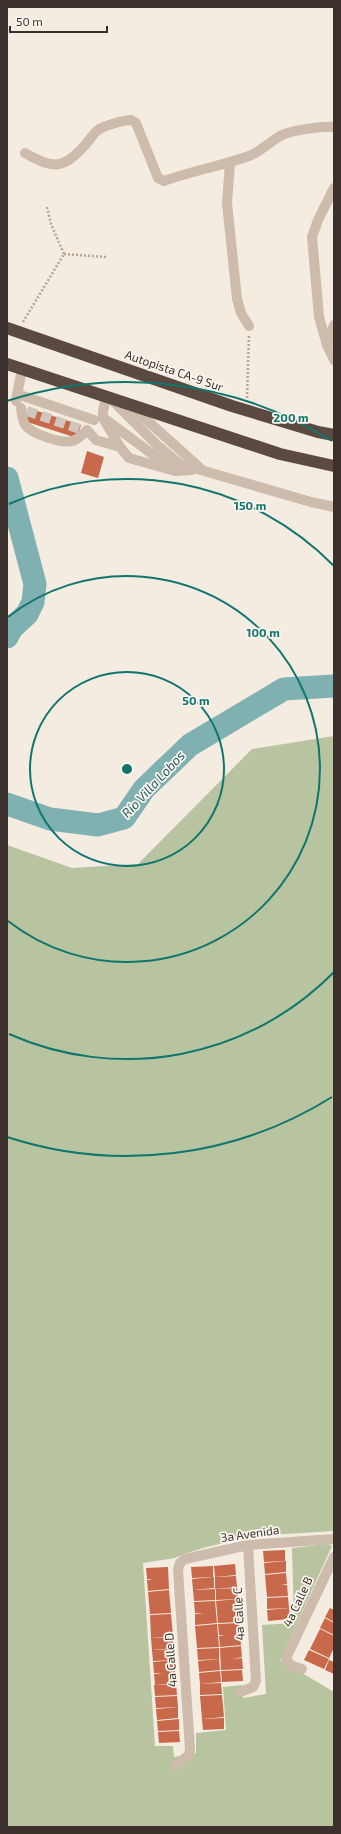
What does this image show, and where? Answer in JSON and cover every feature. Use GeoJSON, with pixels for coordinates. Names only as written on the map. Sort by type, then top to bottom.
{"type":"FeatureCollection","features":[{"type":"Feature","properties":{"kind":"highway","name":"Autopista CA-9 Sur"},"geometry":{"type":"LineString","coordinates":[[7,328],[247,410],[318,432],[334,435]]}},
{"type":"Feature","properties":{"kind":"highway"},"geometry":{"type":"LineString","coordinates":[[8,364],[280,454],[334,466]]}},
{"type":"Feature","properties":{"kind":"street"},"geometry":{"type":"LineString","coordinates":[[25,153],[44,163],[55,165],[63,163],[73,158],[99,129],[131,120],[136,123],[159,180],[164,180],[192,171],[230,163],[252,155],[282,135],[309,129],[334,126]]}},
{"type":"Feature","properties":{"kind":"street"},"geometry":{"type":"LineString","coordinates":[[230,163],[227,203],[237,299],[241,313],[248,321],[249,326]]}},
{"type":"Feature","properties":{"kind":"street"},"geometry":{"type":"LineString","coordinates":[[334,188],[318,220],[312,237],[318,317],[327,345],[334,360]]}},
{"type":"Feature","properties":{"kind":"street"},"geometry":{"type":"LineString","coordinates":[[327,345],[334,325]]}},
{"type":"Feature","properties":{"kind":"street"},"geometry":{"type":"LineString","coordinates":[[22,369],[17,394],[17,404],[24,410],[22,420],[26,426],[38,434],[64,442],[79,438],[83,429]]}},
{"type":"Feature","properties":{"kind":"street"},"geometry":{"type":"LineString","coordinates":[[17,394],[99,419],[175,471]]}},
{"type":"Feature","properties":{"kind":"street"},"geometry":{"type":"LineString","coordinates":[[83,429],[90,428],[99,419],[107,397],[157,445],[180,464],[239,482],[334,507]]}},
{"type":"Feature","properties":{"kind":"street"},"geometry":{"type":"LineString","coordinates":[[129,404],[201,470]]}},
{"type":"Feature","properties":{"kind":"street"},"geometry":{"type":"LineString","coordinates":[[99,419],[129,458],[175,471],[201,470]]}},
{"type":"Feature","properties":{"kind":"street"},"geometry":{"type":"LineString","coordinates":[[83,429],[96,440],[120,447]]}},
{"type":"Feature","properties":{"kind":"street","name":"3a Avenida"},"geometry":{"type":"LineString","coordinates":[[178,1570],[180,1563],[185,1559],[248,1545],[334,1539]]}},
{"type":"Feature","properties":{"kind":"street","name":"4a Calle C"},"geometry":{"type":"LineString","coordinates":[[240,1692],[253,1687],[256,1681],[248,1545]]}},
{"type":"Feature","properties":{"kind":"street","name":"4a Calle B"},"geometry":{"type":"LineString","coordinates":[[302,1669],[290,1665],[286,1658],[334,1557]]}},
{"type":"Feature","properties":{"kind":"street","name":"4a Calle D"},"geometry":{"type":"LineString","coordinates":[[175,1766],[189,1755],[190,1749],[178,1570]]}},
{"type":"Feature","properties":{"kind":"path"},"geometry":{"type":"LineString","coordinates":[[47,207],[51,224],[64,254]]}},
{"type":"Feature","properties":{"kind":"path"},"geometry":{"type":"LineString","coordinates":[[64,254],[106,257]]}},
{"type":"Feature","properties":{"kind":"path"},"geometry":{"type":"LineString","coordinates":[[24,321],[64,254]]}},
{"type":"Feature","properties":{"kind":"path"},"geometry":{"type":"LineString","coordinates":[[247,410],[249,326]]}},
{"type":"Feature","properties":{"kind":"green space"},"geometry":{"type":"Polygon","coordinates":[[[334,736],[334,1531],[252,1536],[203,1548],[175,1558],[143,1563],[155,1746],[173,1746],[174,1757],[196,1753],[196,1733],[226,1730],[223,1687],[242,1685],[243,1698],[266,1694],[262,1625],[294,1623],[292,1548],[328,1544],[332,1546],[280,1660],[334,1692],[334,1827],[7,1827],[7,845],[72,868],[138,864],[252,749],[334,736]]]}},
{"type":"Feature","properties":{"kind":"building"},"geometry":{"type":"Polygon","coordinates":[[[28,408],[81,425],[77,438],[24,421],[28,408]]]}},
{"type":"Feature","properties":{"kind":"building"},"geometry":{"type":"Polygon","coordinates":[[[87,451],[104,457],[98,478],[81,473],[87,451]]]}},
{"type":"Feature","properties":{"kind":"building"},"geometry":{"type":"Polygon","coordinates":[[[285,1550],[285,1561],[264,1562],[263,1551],[285,1550]]]}},
{"type":"Feature","properties":{"kind":"building"},"geometry":{"type":"Polygon","coordinates":[[[286,1561],[286,1572],[265,1574],[264,1563],[286,1561]]]}},
{"type":"Feature","properties":{"kind":"building"},"geometry":{"type":"Polygon","coordinates":[[[235,1564],[236,1575],[215,1577],[214,1566],[235,1564]]]}},
{"type":"Feature","properties":{"kind":"building"},"geometry":{"type":"Polygon","coordinates":[[[213,1566],[213,1577],[192,1578],[191,1567],[213,1566]]]}},
{"type":"Feature","properties":{"kind":"building"},"geometry":{"type":"Polygon","coordinates":[[[168,1567],[169,1589],[148,1591],[147,1580],[153,1579],[147,1579],[146,1568],[168,1567]]]}},
{"type":"Feature","properties":{"kind":"building"},"geometry":{"type":"Polygon","coordinates":[[[286,1573],[287,1584],[281,1585],[287,1585],[288,1596],[267,1597],[265,1575],[286,1573]]]}},
{"type":"Feature","properties":{"kind":"building"},"geometry":{"type":"Polygon","coordinates":[[[236,1576],[237,1587],[215,1589],[215,1577],[236,1576]]]}},
{"type":"Feature","properties":{"kind":"building"},"geometry":{"type":"Polygon","coordinates":[[[214,1577],[214,1588],[193,1590],[192,1579],[214,1577]]]}},
{"type":"Feature","properties":{"kind":"building"},"geometry":{"type":"Polygon","coordinates":[[[237,1588],[238,1599],[216,1600],[216,1589],[237,1588]]]}},
{"type":"Feature","properties":{"kind":"building"},"geometry":{"type":"Polygon","coordinates":[[[215,1589],[215,1600],[194,1601],[193,1590],[215,1589]]]}},
{"type":"Feature","properties":{"kind":"building"},"geometry":{"type":"Polygon","coordinates":[[[169,1590],[171,1613],[150,1614],[148,1592],[169,1590]]]}},
{"type":"Feature","properties":{"kind":"building"},"geometry":{"type":"Polygon","coordinates":[[[288,1597],[289,1608],[267,1609],[267,1598],[288,1597]]]}},
{"type":"Feature","properties":{"kind":"building"},"geometry":{"type":"Polygon","coordinates":[[[238,1599],[239,1622],[218,1623],[216,1601],[238,1599]]]}},
{"type":"Feature","properties":{"kind":"building"},"geometry":{"type":"Polygon","coordinates":[[[215,1601],[217,1623],[195,1625],[195,1614],[204,1613],[195,1613],[194,1602],[215,1601]]]}},
{"type":"Feature","properties":{"kind":"building"},"geometry":{"type":"Polygon","coordinates":[[[289,1608],[290,1619],[268,1621],[267,1610],[289,1608]]]}},
{"type":"Feature","properties":{"kind":"building"},"geometry":{"type":"Polygon","coordinates":[[[330,1608],[334,1610],[334,1622],[325,1617],[330,1608]]]}},
{"type":"Feature","properties":{"kind":"building"},"geometry":{"type":"Polygon","coordinates":[[[171,1614],[173,1636],[151,1638],[150,1615],[171,1614]]]}},
{"type":"Feature","properties":{"kind":"building"},"geometry":{"type":"Polygon","coordinates":[[[325,1618],[334,1623],[334,1635],[320,1628],[325,1618]]]}},
{"type":"Feature","properties":{"kind":"building"},"geometry":{"type":"Polygon","coordinates":[[[239,1623],[241,1645],[220,1647],[219,1636],[225,1635],[219,1635],[218,1624],[239,1623]]]}},
{"type":"Feature","properties":{"kind":"building"},"geometry":{"type":"Polygon","coordinates":[[[217,1624],[219,1647],[197,1648],[195,1626],[217,1624]]]}},
{"type":"Feature","properties":{"kind":"building"},"geometry":{"type":"Polygon","coordinates":[[[320,1629],[334,1636],[334,1648],[329,1658],[310,1649],[320,1629]]]}},
{"type":"Feature","properties":{"kind":"building"},"geometry":{"type":"Polygon","coordinates":[[[173,1637],[174,1648],[152,1650],[151,1638],[173,1637]]]}},
{"type":"Feature","properties":{"kind":"building"},"geometry":{"type":"Polygon","coordinates":[[[241,1646],[242,1657],[232,1659],[242,1658],[243,1669],[221,1670],[220,1648],[241,1646]]]}},
{"type":"Feature","properties":{"kind":"building"},"geometry":{"type":"Polygon","coordinates":[[[219,1648],[219,1659],[198,1660],[197,1649],[219,1648]]]}},
{"type":"Feature","properties":{"kind":"building"},"geometry":{"type":"Polygon","coordinates":[[[174,1649],[174,1660],[153,1661],[152,1650],[174,1649]]]}},
{"type":"Feature","properties":{"kind":"building"},"geometry":{"type":"Polygon","coordinates":[[[309,1650],[329,1659],[324,1669],[304,1660],[309,1650]]]}},
{"type":"Feature","properties":{"kind":"building"},"geometry":{"type":"Polygon","coordinates":[[[219,1659],[220,1670],[199,1672],[198,1661],[219,1659]]]}},
{"type":"Feature","properties":{"kind":"building"},"geometry":{"type":"Polygon","coordinates":[[[174,1660],[176,1683],[155,1685],[154,1674],[163,1673],[154,1673],[153,1662],[174,1660]]]}},
{"type":"Feature","properties":{"kind":"building"},"geometry":{"type":"Polygon","coordinates":[[[329,1660],[334,1662],[334,1674],[325,1670],[329,1660]]]}},
{"type":"Feature","properties":{"kind":"building"},"geometry":{"type":"Polygon","coordinates":[[[242,1670],[243,1681],[222,1682],[221,1671],[242,1670]]]}},
{"type":"Feature","properties":{"kind":"building"},"geometry":{"type":"Polygon","coordinates":[[[220,1671],[221,1682],[200,1684],[199,1673],[220,1671]]]}},
{"type":"Feature","properties":{"kind":"building"},"geometry":{"type":"Polygon","coordinates":[[[221,1683],[222,1694],[200,1695],[200,1684],[221,1683]]]}},
{"type":"Feature","properties":{"kind":"building"},"geometry":{"type":"Polygon","coordinates":[[[176,1684],[177,1695],[155,1696],[154,1685],[176,1684]]]}},
{"type":"Feature","properties":{"kind":"building"},"geometry":{"type":"Polygon","coordinates":[[[222,1695],[224,1717],[202,1719],[200,1696],[222,1695]]]}},
{"type":"Feature","properties":{"kind":"building"},"geometry":{"type":"Polygon","coordinates":[[[177,1696],[178,1707],[156,1708],[155,1697],[177,1696]]]}},
{"type":"Feature","properties":{"kind":"building"},"geometry":{"type":"Polygon","coordinates":[[[178,1707],[178,1718],[157,1720],[156,1709],[178,1707]]]}},
{"type":"Feature","properties":{"kind":"building"},"geometry":{"type":"Polygon","coordinates":[[[224,1718],[224,1729],[203,1730],[202,1719],[224,1718]]]}},
{"type":"Feature","properties":{"kind":"building"},"geometry":{"type":"Polygon","coordinates":[[[179,1719],[179,1730],[158,1731],[157,1721],[179,1719]]]}},
{"type":"Feature","properties":{"kind":"building"},"geometry":{"type":"Polygon","coordinates":[[[179,1731],[180,1742],[159,1743],[158,1732],[179,1731]]]}},
{"type":"Feature","properties":{"kind":"waterway"},"geometry":{"type":"LineString","coordinates":[[7,478],[35,584],[33,602],[27,614],[12,628],[7,637]]}},
{"type":"Feature","properties":{"kind":"waterway","name":"Río Villa Lobos"},"geometry":{"type":"LineString","coordinates":[[7,804],[50,819],[98,825],[124,818],[144,789],[190,745],[284,689],[334,686]]}},
{"type":"Feature","properties":{"kind":"tunnel"},"geometry":{"type":"LineString","coordinates":[[27,411],[80,429]]}}]}
